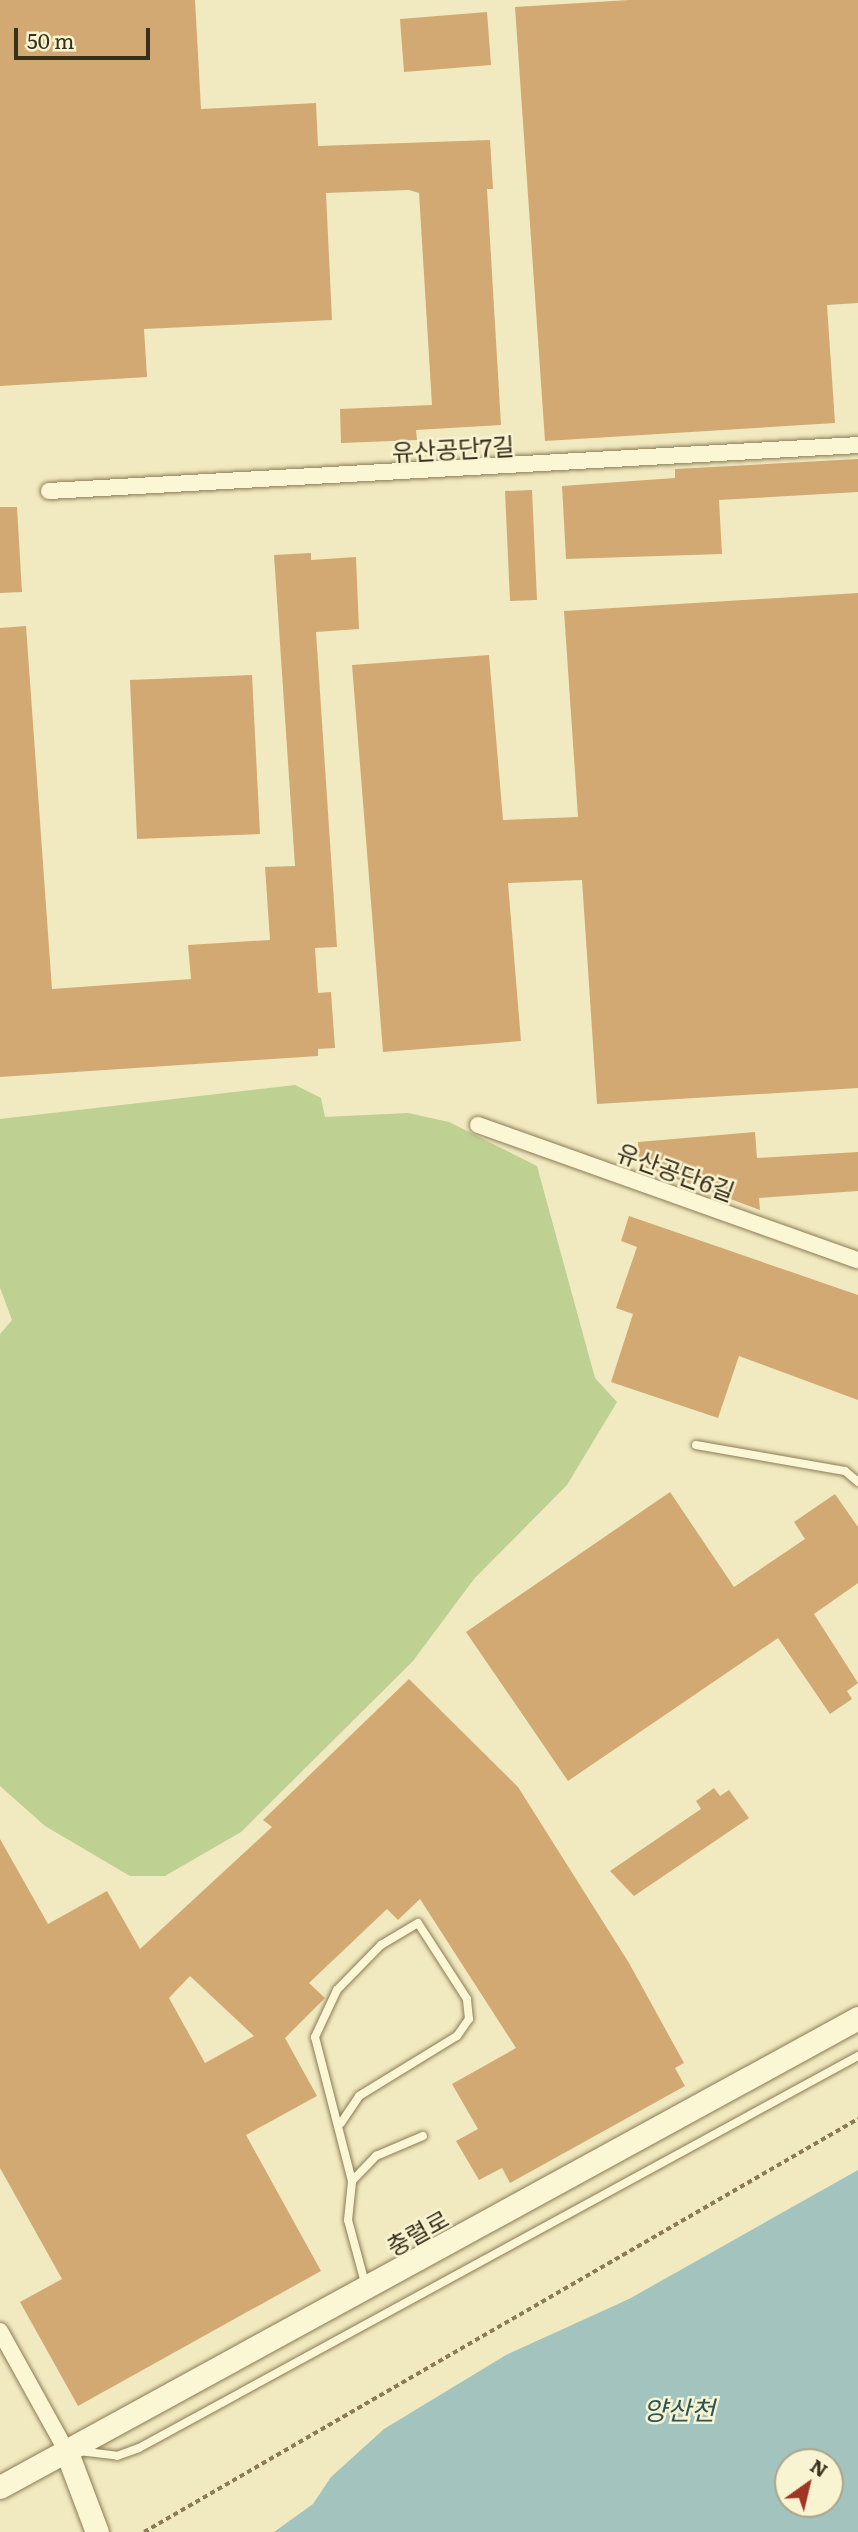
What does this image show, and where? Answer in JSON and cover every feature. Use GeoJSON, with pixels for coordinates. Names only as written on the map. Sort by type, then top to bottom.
{"type":"FeatureCollection","features":[{"type":"Feature","properties":{"kind":"main road","name":"충렬로"},"geometry":{"type":"LineString","coordinates":[[0,2487],[66,2449],[366,2290],[858,2018]]}},
{"type":"Feature","properties":{"kind":"main road"},"geometry":{"type":"LineString","coordinates":[[66,2449],[97,2532]]}},
{"type":"Feature","properties":{"kind":"street","name":"유산공단7길"},"geometry":{"type":"LineString","coordinates":[[49,491],[858,445]]}},
{"type":"Feature","properties":{"kind":"street","name":"유산공단6길"},"geometry":{"type":"LineString","coordinates":[[478,1125],[858,1260]]}},
{"type":"Feature","properties":{"kind":"street"},"geometry":{"type":"LineString","coordinates":[[0,2331],[66,2449]]}},
{"type":"Feature","properties":{"kind":"lane"},"geometry":{"type":"LineString","coordinates":[[696,1445],[845,1471],[858,1482]]}},
{"type":"Feature","properties":{"kind":"lane"},"geometry":{"type":"LineString","coordinates":[[341,2123],[359,2096],[457,2036],[469,2019],[467,1999],[418,1923],[381,1945],[337,1990],[315,2037],[341,2123],[352,2181],[348,2220],[366,2290]]}},
{"type":"Feature","properties":{"kind":"lane"},"geometry":{"type":"LineString","coordinates":[[66,2449],[117,2456],[139,2448],[858,2056]]}},
{"type":"Feature","properties":{"kind":"lane"},"geometry":{"type":"LineString","coordinates":[[352,2181],[376,2156],[423,2136]]}},
{"type":"Feature","properties":{"kind":"path"},"geometry":{"type":"LineString","coordinates":[[144,2532],[858,2119]]}},
{"type":"Feature","properties":{"kind":"green space"},"geometry":{"type":"Polygon","coordinates":[[[295,1085],[321,1098],[325,1117],[408,1113],[449,1122],[537,1166],[595,1378],[617,1402],[567,1485],[474,1579],[413,1661],[241,1832],[165,1876],[130,1876],[45,1826],[0,1786],[0,1334],[12,1320],[0,1288],[0,1119],[295,1085]]]}},
{"type":"Feature","properties":{"kind":"water","name":"양산천"},"geometry":{"type":"Polygon","coordinates":[[[858,2170],[858,2532],[274,2532],[313,2504],[331,2477],[384,2429],[506,2355],[629,2299],[858,2170]]]}},
{"type":"Feature","properties":{"kind":"building"},"geometry":{"type":"Polygon","coordinates":[[[0,0],[195,0],[201,109],[316,103],[318,146],[490,140],[493,189],[487,189],[501,425],[416,430],[417,440],[341,443],[340,409],[432,405],[419,193],[409,190],[326,193],[332,320],[144,329],[147,377],[0,386],[0,0]]]}},
{"type":"Feature","properties":{"kind":"building"},"geometry":{"type":"Polygon","coordinates":[[[629,0],[858,0],[858,303],[827,305],[835,423],[545,441],[515,7],[629,0]]]}},
{"type":"Feature","properties":{"kind":"building"},"geometry":{"type":"Polygon","coordinates":[[[487,12],[491,65],[404,72],[400,19],[487,12]]]}},
{"type":"Feature","properties":{"kind":"building"},"geometry":{"type":"Polygon","coordinates":[[[858,459],[858,492],[719,500],[722,554],[566,559],[562,486],[675,478],[675,469],[858,459]]]}},
{"type":"Feature","properties":{"kind":"building"},"geometry":{"type":"Polygon","coordinates":[[[532,490],[537,600],[510,601],[505,491],[532,490]]]}},
{"type":"Feature","properties":{"kind":"building"},"geometry":{"type":"Polygon","coordinates":[[[0,507],[17,507],[22,592],[0,593],[0,507]]]}},
{"type":"Feature","properties":{"kind":"building"},"geometry":{"type":"Polygon","coordinates":[[[311,553],[311,560],[356,557],[359,629],[316,632],[337,947],[315,948],[318,993],[331,992],[335,1048],[318,1049],[318,1056],[0,1077],[0,628],[26,626],[52,989],[191,979],[188,945],[270,940],[265,867],[295,866],[274,555],[311,553]]]}},
{"type":"Feature","properties":{"kind":"building"},"geometry":{"type":"Polygon","coordinates":[[[858,593],[858,1088],[597,1104],[582,880],[508,883],[521,1041],[383,1052],[352,665],[489,655],[503,820],[578,817],[564,611],[858,593]]]}},
{"type":"Feature","properties":{"kind":"building"},"geometry":{"type":"Polygon","coordinates":[[[252,675],[260,834],[137,839],[130,680],[252,675]]]}},
{"type":"Feature","properties":{"kind":"building"},"geometry":{"type":"Polygon","coordinates":[[[755,1132],[757,1158],[858,1152],[858,1191],[759,1198],[760,1210],[639,1165],[638,1142],[755,1132]]]}},
{"type":"Feature","properties":{"kind":"building"},"geometry":{"type":"Polygon","coordinates":[[[629,1216],[858,1295],[858,1400],[739,1356],[718,1418],[611,1382],[633,1314],[616,1308],[637,1247],[621,1241],[629,1216]]]}},
{"type":"Feature","properties":{"kind":"building"},"geometry":{"type":"Polygon","coordinates":[[[670,1492],[734,1587],[805,1539],[794,1522],[835,1494],[858,1527],[858,1583],[814,1614],[858,1683],[847,1691],[852,1699],[830,1714],[778,1638],[568,1781],[466,1632],[670,1492]]]}},
{"type":"Feature","properties":{"kind":"building"},"geometry":{"type":"Polygon","coordinates":[[[409,1679],[518,1787],[629,1963],[684,2063],[675,2068],[685,2086],[510,2183],[502,2168],[479,2180],[456,2141],[478,2129],[452,2084],[516,2048],[420,1899],[398,1920],[387,1909],[309,1983],[325,1998],[285,2038],[317,2096],[246,2135],[321,2271],[78,2406],[20,2302],[62,2279],[0,2168],[0,1839],[48,1924],[107,1891],[140,1949],[272,1827],[263,1820],[409,1679]],[[190,1976],[169,1998],[205,2063],[254,2036],[190,1976]]]}},
{"type":"Feature","properties":{"kind":"building"},"geometry":{"type":"Polygon","coordinates":[[[714,1788],[720,1796],[729,1790],[749,1818],[634,1896],[610,1871],[701,1809],[696,1801],[714,1788]]]}}]}
